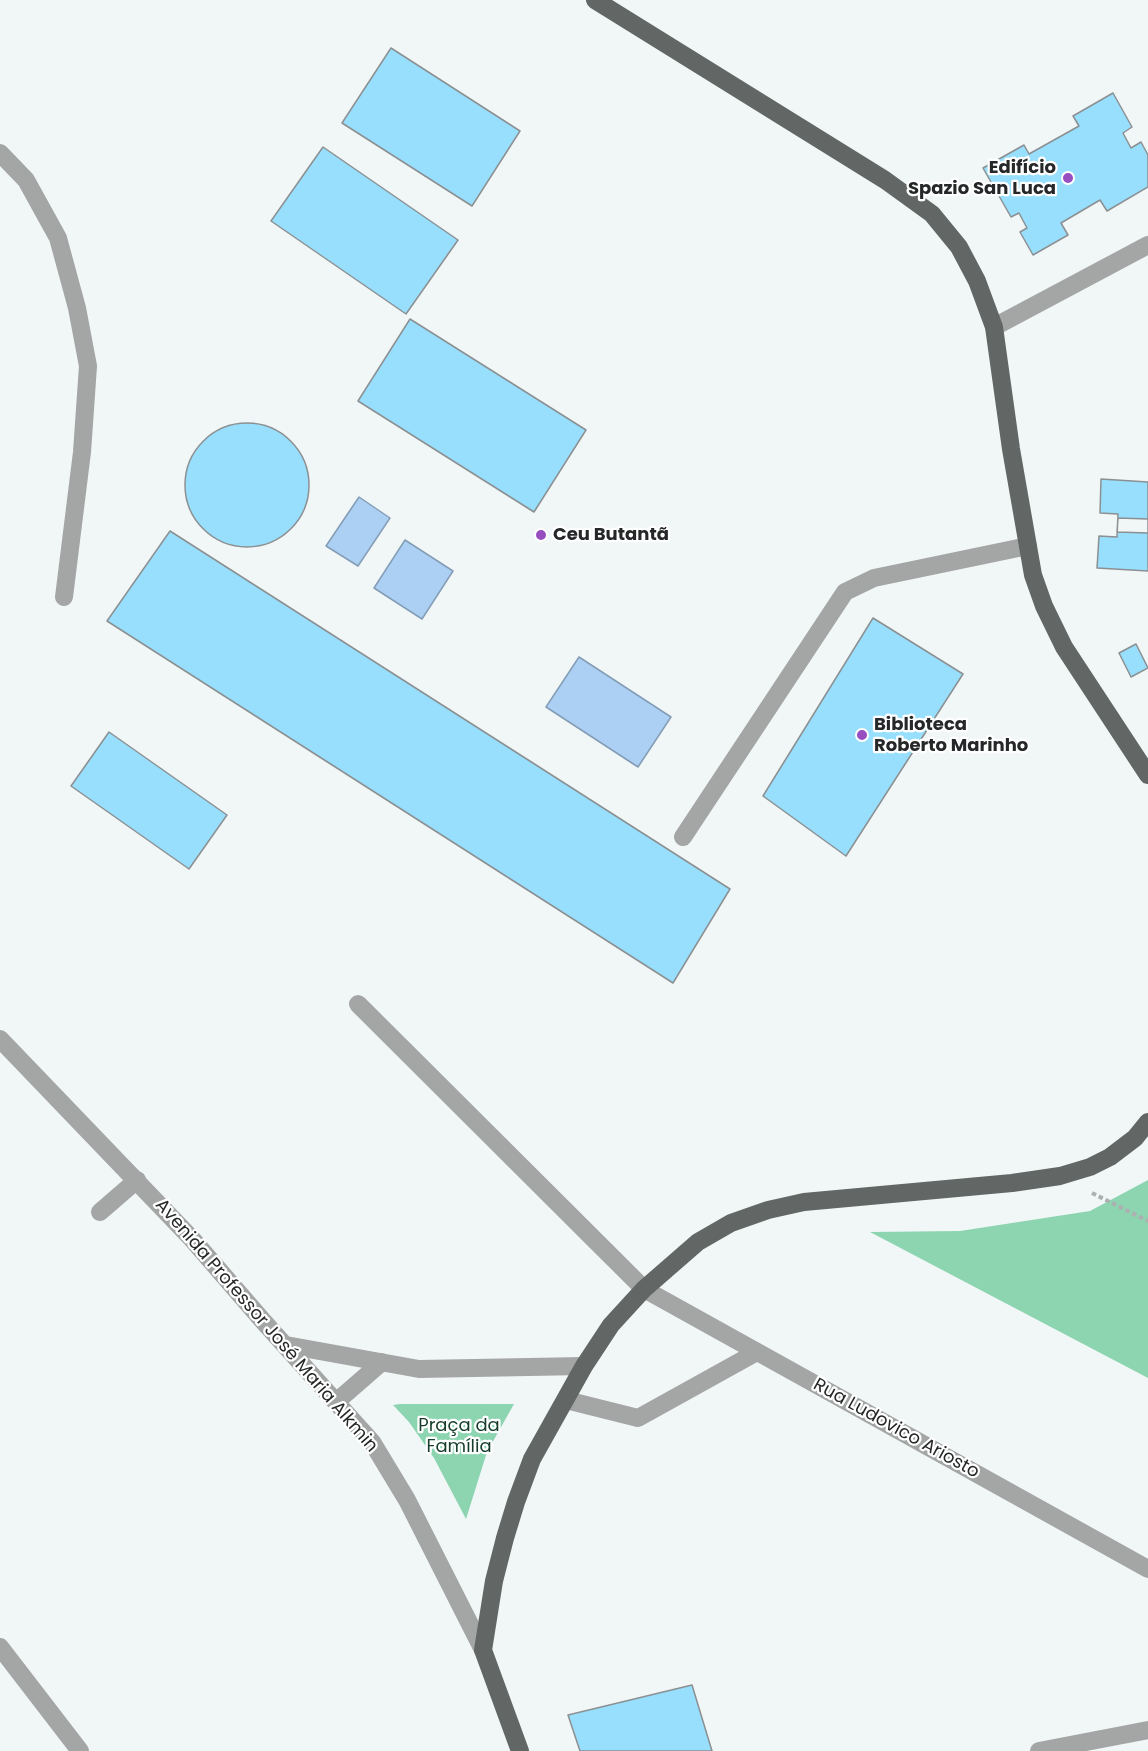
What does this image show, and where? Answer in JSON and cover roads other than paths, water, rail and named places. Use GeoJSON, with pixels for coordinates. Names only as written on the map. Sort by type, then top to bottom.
{"type":"FeatureCollection","features":[{"type":"Feature","properties":{"kind":"main road"},"geometry":{"type":"LineString","coordinates":[[595,0],[875,174],[932,214],[959,247],[977,281],[994,327],[1011,449],[1033,575],[1044,606],[1064,647],[1148,775]]}},
{"type":"Feature","properties":{"kind":"main road"},"geometry":{"type":"LineString","coordinates":[[519,1751],[483,1650],[494,1581],[516,1502],[532,1459],[584,1366],[611,1325],[644,1289],[698,1242],[731,1223],[768,1210],[804,1203],[1012,1183],[1060,1176],[1090,1167],[1110,1157],[1135,1138],[1148,1122]]}},
{"type":"Feature","properties":{"kind":"street"},"geometry":{"type":"LineString","coordinates":[[0,153],[26,180],[58,238],[77,308],[88,366],[82,452],[64,597]]}},
{"type":"Feature","properties":{"kind":"street"},"geometry":{"type":"LineString","coordinates":[[994,327],[1148,245]]}},
{"type":"Feature","properties":{"kind":"street"},"geometry":{"type":"LineString","coordinates":[[683,837],[845,592],[874,578],[1028,546]]}},
{"type":"Feature","properties":{"kind":"street","name":"Rua Ludovico Ariosto"},"geometry":{"type":"LineString","coordinates":[[358,1004],[644,1289],[1148,1569]]}},
{"type":"Feature","properties":{"kind":"street","name":"Avenida Professor José Maria Alkmin"},"geometry":{"type":"LineString","coordinates":[[0,1039],[192,1239],[372,1442],[406,1500],[483,1650]]}},
{"type":"Feature","properties":{"kind":"street"},"geometry":{"type":"LineString","coordinates":[[100,1212],[137,1180]]}},
{"type":"Feature","properties":{"kind":"street"},"geometry":{"type":"LineString","coordinates":[[286,1345],[420,1369],[584,1366]]}},
{"type":"Feature","properties":{"kind":"street"},"geometry":{"type":"LineString","coordinates":[[566,1400],[638,1418],[757,1352]]}},
{"type":"Feature","properties":{"kind":"street"},"geometry":{"type":"LineString","coordinates":[[336,1402],[382,1362]]}},
{"type":"Feature","properties":{"kind":"street"},"geometry":{"type":"LineString","coordinates":[[0,1647],[80,1751]]}},
{"type":"Feature","properties":{"kind":"street"},"geometry":{"type":"LineString","coordinates":[[1039,1751],[1148,1730]]}},
{"type":"Feature","properties":{"kind":"water"},"geometry":{"type":"Polygon","coordinates":[[[359,497],[390,518],[358,566],[326,546],[359,497]]]}},
{"type":"Feature","properties":{"kind":"water"},"geometry":{"type":"Polygon","coordinates":[[[405,540],[453,571],[422,619],[374,588],[405,540]]]}},
{"type":"Feature","properties":{"kind":"water"},"geometry":{"type":"Polygon","coordinates":[[[579,657],[671,717],[638,767],[546,707],[579,657]]]}},
{"type":"Feature","properties":{"kind":"place","name":"Edifício Spazio San Luca"},"geometry":{"type":"Point","coordinates":[1068,178]}},
{"type":"Feature","properties":{"kind":"place","name":"Ceu Butantã"},"geometry":{"type":"Point","coordinates":[541,535]}},
{"type":"Feature","properties":{"kind":"place","name":"Biblioteca Roberto Marinho"},"geometry":{"type":"Point","coordinates":[862,735]}},
{"type":"Feature","properties":{"kind":"park label","name":"Praça da Família"},"geometry":{"type":"Point","coordinates":[459,1436]}}]}
